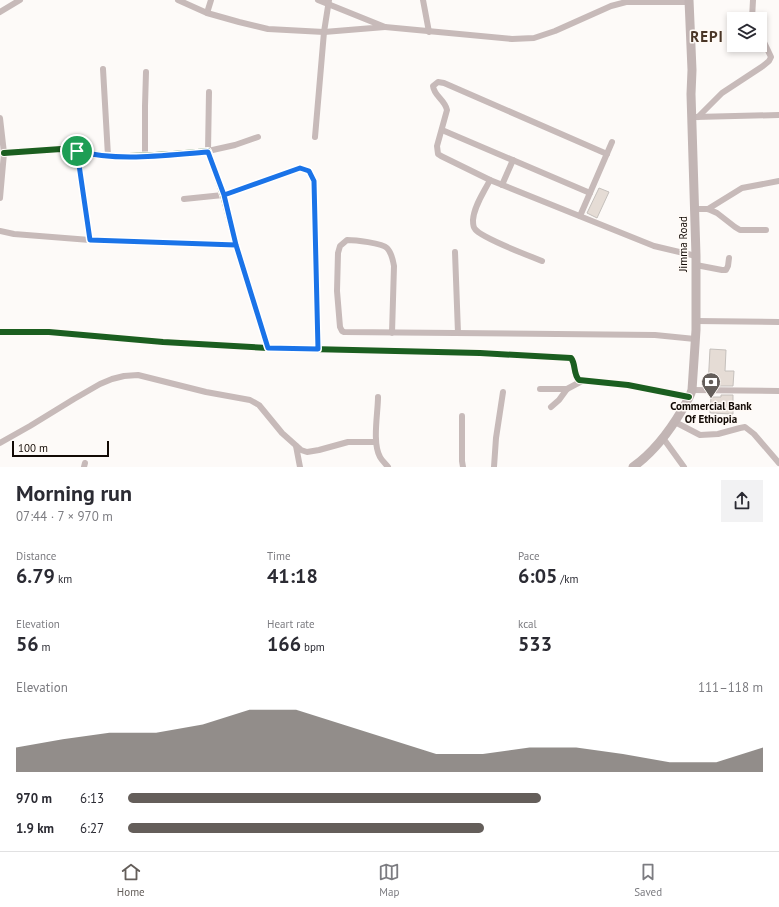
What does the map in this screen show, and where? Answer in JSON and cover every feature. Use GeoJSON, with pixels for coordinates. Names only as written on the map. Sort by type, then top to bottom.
{"type":"FeatureCollection","features":[{"type":"Feature","properties":{"kind":"highway","name":"Jimma Road"},"geometry":{"type":"LineString","coordinates":[[633,467],[645,458],[671,429],[691,393],[696,321],[696,260],[695,117],[689,1]]}},
{"type":"Feature","properties":{"kind":"street"},"geometry":{"type":"LineString","coordinates":[[0,12],[20,0]]}},
{"type":"Feature","properties":{"kind":"street"},"geometry":{"type":"LineString","coordinates":[[178,0],[207,13],[268,28],[324,32],[385,27],[512,39],[534,38],[555,31],[611,3],[689,1]]}},
{"type":"Feature","properties":{"kind":"street"},"geometry":{"type":"LineString","coordinates":[[207,13],[211,0]]}},
{"type":"Feature","properties":{"kind":"street"},"geometry":{"type":"LineString","coordinates":[[318,0],[329,2],[385,27]]}},
{"type":"Feature","properties":{"kind":"street"},"geometry":{"type":"LineString","coordinates":[[423,0],[429,32]]}},
{"type":"Feature","properties":{"kind":"street"},"geometry":{"type":"LineString","coordinates":[[752,12],[753,0]]}},
{"type":"Feature","properties":{"kind":"street"},"geometry":{"type":"LineString","coordinates":[[315,137],[324,32],[329,2]]}},
{"type":"Feature","properties":{"kind":"street"},"geometry":{"type":"LineString","coordinates":[[695,117],[722,93],[764,66],[771,57],[767,48]]}},
{"type":"Feature","properties":{"kind":"street"},"geometry":{"type":"LineString","coordinates":[[103,69],[108,156]]}},
{"type":"Feature","properties":{"kind":"street"},"geometry":{"type":"LineString","coordinates":[[145,157],[146,72]]}},
{"type":"Feature","properties":{"kind":"street"},"geometry":{"type":"LineString","coordinates":[[607,154],[444,83],[438,82],[433,86],[435,93],[447,107],[437,146],[438,154],[441,156],[490,180],[654,246],[722,270],[726,270],[729,258]]}},
{"type":"Feature","properties":{"kind":"street"},"geometry":{"type":"LineString","coordinates":[[209,92],[208,152],[224,195],[236,245],[268,348]]}},
{"type":"Feature","properties":{"kind":"street"},"geometry":{"type":"LineString","coordinates":[[695,117],[779,115]]}},
{"type":"Feature","properties":{"kind":"street"},"geometry":{"type":"LineString","coordinates":[[0,118],[4,152],[0,198]]}},
{"type":"Feature","properties":{"kind":"street"},"geometry":{"type":"LineString","coordinates":[[442,130],[590,193]]}},
{"type":"Feature","properties":{"kind":"street"},"geometry":{"type":"LineString","coordinates":[[4,152],[69,149],[108,156],[145,157],[208,152],[258,137]]}},
{"type":"Feature","properties":{"kind":"street"},"geometry":{"type":"LineString","coordinates":[[580,216],[612,142]]}},
{"type":"Feature","properties":{"kind":"street"},"geometry":{"type":"LineString","coordinates":[[77,151],[90,240]]}},
{"type":"Feature","properties":{"kind":"street"},"geometry":{"type":"LineString","coordinates":[[502,185],[513,160]]}},
{"type":"Feature","properties":{"kind":"street"},"geometry":{"type":"LineString","coordinates":[[184,199],[224,195],[300,168],[309,171],[314,181],[318,349]]}},
{"type":"Feature","properties":{"kind":"street"},"geometry":{"type":"LineString","coordinates":[[490,180],[476,206],[473,220],[475,230],[496,242],[542,262]]}},
{"type":"Feature","properties":{"kind":"street"},"geometry":{"type":"LineString","coordinates":[[708,209],[742,188],[779,181]]}},
{"type":"Feature","properties":{"kind":"street"},"geometry":{"type":"LineString","coordinates":[[695,209],[708,209],[717,213],[740,230],[766,230]]}},
{"type":"Feature","properties":{"kind":"street"},"geometry":{"type":"LineString","coordinates":[[0,231],[14,234],[90,240],[236,245]]}},
{"type":"Feature","properties":{"kind":"street"},"geometry":{"type":"LineString","coordinates":[[392,333],[394,266],[393,259],[388,248],[383,245],[347,240],[340,246],[338,253],[337,291],[340,327],[344,332],[392,333],[655,335],[695,339]]}},
{"type":"Feature","properties":{"kind":"street"},"geometry":{"type":"LineString","coordinates":[[456,252],[458,333]]}},
{"type":"Feature","properties":{"kind":"street"},"geometry":{"type":"LineString","coordinates":[[696,321],[779,322]]}},
{"type":"Feature","properties":{"kind":"street"},"geometry":{"type":"LineString","coordinates":[[0,332],[49,332],[163,342],[268,348],[480,353],[571,358],[577,378],[582,381],[691,393],[779,391]]}},
{"type":"Feature","properties":{"kind":"street"},"geometry":{"type":"LineString","coordinates":[[0,443],[100,384],[118,377],[138,375],[206,392],[250,400],[259,405],[296,446],[307,452],[348,442],[376,442]]}},
{"type":"Feature","properties":{"kind":"street"},"geometry":{"type":"LineString","coordinates":[[551,407],[559,400],[567,389],[582,381]]}},
{"type":"Feature","properties":{"kind":"street"},"geometry":{"type":"LineString","coordinates":[[540,389],[567,389]]}},
{"type":"Feature","properties":{"kind":"street"},"geometry":{"type":"LineString","coordinates":[[494,467],[496,438],[503,392]]}},
{"type":"Feature","properties":{"kind":"street"},"geometry":{"type":"LineString","coordinates":[[378,397],[376,442],[380,458],[388,467]]}},
{"type":"Feature","properties":{"kind":"street"},"geometry":{"type":"LineString","coordinates":[[462,416],[462,467]]}},
{"type":"Feature","properties":{"kind":"street"},"geometry":{"type":"LineString","coordinates":[[675,422],[700,436],[718,434],[745,427],[754,434],[779,463]]}},
{"type":"Feature","properties":{"kind":"street"},"geometry":{"type":"LineString","coordinates":[[663,438],[684,467]]}},
{"type":"Feature","properties":{"kind":"street"},"geometry":{"type":"LineString","coordinates":[[296,446],[300,467]]}},
{"type":"Feature","properties":{"kind":"building"},"geometry":{"type":"Polygon","coordinates":[[[599,188],[609,192],[597,218],[587,213],[599,188]]]}},
{"type":"Feature","properties":{"kind":"building"},"geometry":{"type":"Polygon","coordinates":[[[710,349],[726,350],[725,371],[734,371],[733,386],[708,386],[710,349]]]}},
{"type":"Feature","properties":{"kind":"building"},"geometry":{"type":"Polygon","coordinates":[[[721,395],[733,395],[733,414],[710,413],[711,397],[721,397],[721,395]]]}},
{"type":"Feature","properties":{"kind":"cycle path"},"geometry":{"type":"LineString","coordinates":[[4,153],[61,149],[104,156],[122,156],[208,151],[223,195],[236,245],[268,348]]}},
{"type":"Feature","properties":{"kind":"cycle path"},"geometry":{"type":"LineString","coordinates":[[0,332],[49,332],[163,342],[268,348],[480,353],[571,358],[579,380],[628,385],[689,397]]}},
{"type":"Feature","properties":{"kind":"place","name":"Commercial Bank Of Ethiopia"},"geometry":{"type":"Point","coordinates":[711,399]}},
{"type":"Feature","properties":{"kind":"district","name":"REPI"},"geometry":{"type":"Point","coordinates":[707,36]}},
{"type":"Feature","properties":{"kind":"route"},"geometry":{"type":"LineString","coordinates":[[77,151],[90,240],[236,245],[224,195],[300,168],[309,171],[314,181],[318,349],[268,348],[236,245],[224,195],[208,152],[145,157],[108,156],[77,151]]}}]}
